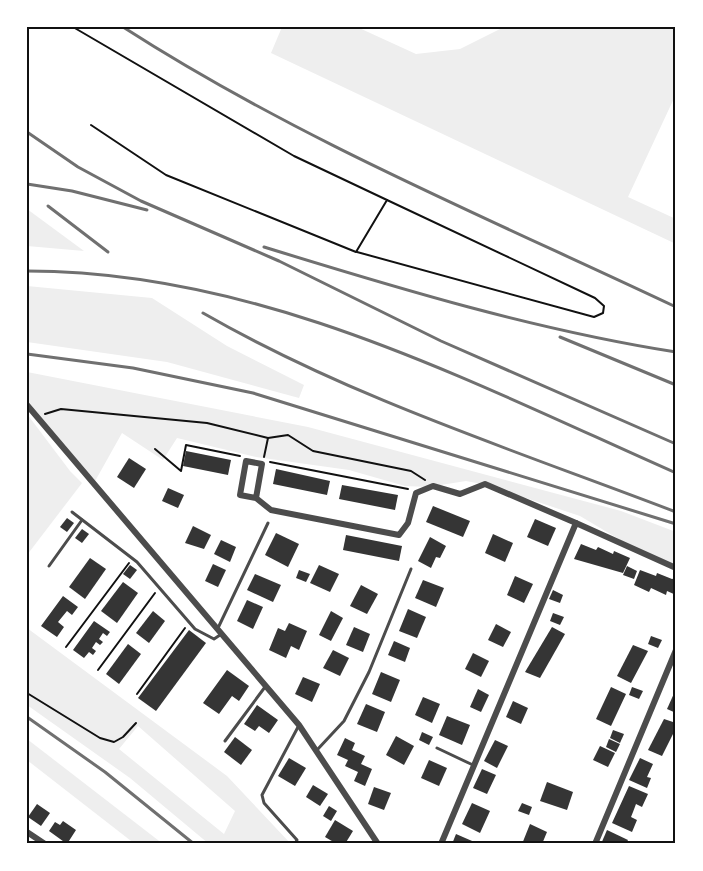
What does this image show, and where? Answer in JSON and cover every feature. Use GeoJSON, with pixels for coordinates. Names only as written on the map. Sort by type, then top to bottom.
{"type":"FeatureCollection","features":[{"type":"Feature","properties":{"kind":"street"},"geometry":{"type":"LineString","coordinates":[[27,405],[299,726],[378,844]]}},
{"type":"Feature","properties":{"kind":"street"},"geometry":{"type":"LineString","coordinates":[[256,498],[262,464],[246,461],[240,495],[256,498],[271,510],[399,535],[408,523],[416,493],[433,486],[460,494],[485,484],[676,568]]}},
{"type":"Feature","properties":{"kind":"street"},"geometry":{"type":"LineString","coordinates":[[441,844],[576,523]]}},
{"type":"Feature","properties":{"kind":"street"},"geometry":{"type":"LineString","coordinates":[[595,844],[676,650]]}},
{"type":"Feature","properties":{"kind":"street"},"geometry":{"type":"LineString","coordinates":[[27,832],[45,844]]}},
{"type":"Feature","properties":{"kind":"lane"},"geometry":{"type":"LineString","coordinates":[[72,512],[132,559],[189,622],[206,637],[214,639],[220,631],[268,523]]}},
{"type":"Feature","properties":{"kind":"lane"},"geometry":{"type":"LineString","coordinates":[[49,566],[82,520]]}},
{"type":"Feature","properties":{"kind":"lane"},"geometry":{"type":"LineString","coordinates":[[316,751],[344,722],[369,672],[411,569]]}},
{"type":"Feature","properties":{"kind":"lane"},"geometry":{"type":"LineString","coordinates":[[225,741],[266,686]]}},
{"type":"Feature","properties":{"kind":"lane"},"geometry":{"type":"LineString","coordinates":[[295,844],[297,840],[264,803],[262,795],[299,726]]}},
{"type":"Feature","properties":{"kind":"lane"},"geometry":{"type":"LineString","coordinates":[[437,748],[475,765]]}},
{"type":"Feature","properties":{"kind":"path"},"geometry":{"type":"LineString","coordinates":[[73,27],[294,156],[595,298],[604,306],[603,313],[594,317],[356,252],[166,175],[91,125]]}},
{"type":"Feature","properties":{"kind":"path"},"geometry":{"type":"LineString","coordinates":[[356,252],[387,200]]}},
{"type":"Feature","properties":{"kind":"path"},"geometry":{"type":"LineString","coordinates":[[37,416],[60,409],[207,423],[268,438],[288,435],[313,451],[411,471],[433,486]]}},
{"type":"Feature","properties":{"kind":"path"},"geometry":{"type":"LineString","coordinates":[[268,438],[262,464],[269,462],[416,493]]}},
{"type":"Feature","properties":{"kind":"path"},"geometry":{"type":"LineString","coordinates":[[155,449],[181,471],[186,445],[243,457],[246,461]]}},
{"type":"Feature","properties":{"kind":"path"},"geometry":{"type":"LineString","coordinates":[[66,647],[132,559]]}},
{"type":"Feature","properties":{"kind":"path"},"geometry":{"type":"LineString","coordinates":[[98,670],[160,588]]}},
{"type":"Feature","properties":{"kind":"path"},"geometry":{"type":"LineString","coordinates":[[137,694],[189,622]]}},
{"type":"Feature","properties":{"kind":"path"},"geometry":{"type":"LineString","coordinates":[[27,693],[100,738],[114,742],[123,737],[136,723]]}},
{"type":"Feature","properties":{"kind":"shaded area"},"geometry":{"type":"Polygon","coordinates":[[[282,27],[357,27],[416,54],[460,49],[504,27],[676,27],[676,94],[628,197],[676,219],[676,244],[271,53],[282,27]]]}},
{"type":"Feature","properties":{"kind":"shaded area"},"geometry":{"type":"Polygon","coordinates":[[[27,209],[84,251],[27,246],[27,209]]]}},
{"type":"Feature","properties":{"kind":"shaded area"},"geometry":{"type":"Polygon","coordinates":[[[27,286],[152,298],[227,346],[304,385],[299,398],[167,362],[27,342],[27,286]]]}},
{"type":"Feature","properties":{"kind":"shaded area"},"geometry":{"type":"Polygon","coordinates":[[[27,372],[308,427],[621,511],[676,532],[676,568],[639,551],[580,516],[487,485],[466,481],[428,487],[405,486],[349,470],[256,457],[177,438],[163,460],[122,433],[94,483],[27,405],[27,372]]]}},
{"type":"Feature","properties":{"kind":"shaded area"},"geometry":{"type":"Polygon","coordinates":[[[27,414],[70,471],[82,483],[27,555],[27,414]]]}},
{"type":"Feature","properties":{"kind":"shaded area"},"geometry":{"type":"Polygon","coordinates":[[[27,628],[227,776],[291,844],[209,844],[130,778],[27,705],[27,628]],[[138,726],[119,749],[224,834],[235,811],[138,726]]]}},
{"type":"Feature","properties":{"kind":"shaded area"},"geometry":{"type":"Polygon","coordinates":[[[27,739],[163,844],[135,844],[27,760],[27,739]]]}},
{"type":"Feature","properties":{"kind":"building"},"geometry":{"type":"Polygon","coordinates":[[[186,451],[231,460],[228,475],[183,466],[186,451]]]}},
{"type":"Feature","properties":{"kind":"building"},"geometry":{"type":"Polygon","coordinates":[[[129,458],[146,469],[134,488],[117,477],[129,458]]]}},
{"type":"Feature","properties":{"kind":"building"},"geometry":{"type":"Polygon","coordinates":[[[276,469],[330,481],[327,495],[273,484],[276,469]]]}},
{"type":"Feature","properties":{"kind":"building"},"geometry":{"type":"Polygon","coordinates":[[[342,485],[398,495],[395,510],[339,499],[342,485]]]}},
{"type":"Feature","properties":{"kind":"building"},"geometry":{"type":"Polygon","coordinates":[[[168,488],[184,495],[178,508],[162,501],[168,488]]]}},
{"type":"Feature","properties":{"kind":"building"},"geometry":{"type":"Polygon","coordinates":[[[433,506],[470,521],[463,537],[426,522],[433,506]]]}},
{"type":"Feature","properties":{"kind":"building"},"geometry":{"type":"Polygon","coordinates":[[[67,518],[74,523],[67,532],[60,527],[67,518]]]}},
{"type":"Feature","properties":{"kind":"building"},"geometry":{"type":"Polygon","coordinates":[[[535,519],[556,528],[548,546],[527,537],[535,519]]]}},
{"type":"Feature","properties":{"kind":"building"},"geometry":{"type":"Polygon","coordinates":[[[193,526],[211,535],[204,549],[185,543],[193,526]]]}},
{"type":"Feature","properties":{"kind":"building"},"geometry":{"type":"Polygon","coordinates":[[[82,529],[89,534],[82,543],[75,538],[82,529]]]}},
{"type":"Feature","properties":{"kind":"building"},"geometry":{"type":"Polygon","coordinates":[[[276,533],[299,544],[288,567],[265,555],[276,533]]]}},
{"type":"Feature","properties":{"kind":"building"},"geometry":{"type":"Polygon","coordinates":[[[493,534],[513,543],[505,562],[485,553],[493,534]]]}},
{"type":"Feature","properties":{"kind":"building"},"geometry":{"type":"Polygon","coordinates":[[[346,535],[402,546],[399,561],[343,550],[346,535]]]}},
{"type":"Feature","properties":{"kind":"building"},"geometry":{"type":"Polygon","coordinates":[[[430,537],[446,546],[440,558],[436,557],[431,568],[418,561],[430,537]]]}},
{"type":"Feature","properties":{"kind":"building"},"geometry":{"type":"Polygon","coordinates":[[[221,540],[236,547],[230,562],[214,554],[221,540]]]}},
{"type":"Feature","properties":{"kind":"building"},"geometry":{"type":"Polygon","coordinates":[[[581,544],[596,550],[598,547],[613,554],[614,551],[630,558],[623,573],[574,559],[581,544]]]}},
{"type":"Feature","properties":{"kind":"building"},"geometry":{"type":"Polygon","coordinates":[[[90,558],[106,569],[85,599],[69,587],[90,558]]]}},
{"type":"Feature","properties":{"kind":"building"},"geometry":{"type":"Polygon","coordinates":[[[213,564],[226,570],[218,587],[205,581],[213,564]]]}},
{"type":"Feature","properties":{"kind":"building"},"geometry":{"type":"Polygon","coordinates":[[[130,565],[137,570],[130,579],[123,574],[130,565]]]}},
{"type":"Feature","properties":{"kind":"building"},"geometry":{"type":"Polygon","coordinates":[[[319,565],[339,574],[330,592],[310,583],[319,565]]]}},
{"type":"Feature","properties":{"kind":"building"},"geometry":{"type":"Polygon","coordinates":[[[627,566],[637,571],[634,579],[623,575],[627,566]]]}},
{"type":"Feature","properties":{"kind":"building"},"geometry":{"type":"Polygon","coordinates":[[[299,570],[310,574],[306,582],[296,578],[299,570]]]}},
{"type":"Feature","properties":{"kind":"building"},"geometry":{"type":"Polygon","coordinates":[[[640,570],[656,576],[657,573],[672,579],[676,578],[676,595],[667,591],[666,595],[651,588],[649,592],[634,585],[640,570]]]}},
{"type":"Feature","properties":{"kind":"building"},"geometry":{"type":"Polygon","coordinates":[[[255,574],[281,585],[273,602],[247,590],[255,574]]]}},
{"type":"Feature","properties":{"kind":"building"},"geometry":{"type":"Polygon","coordinates":[[[515,576],[533,584],[524,603],[507,595],[515,576]]]}},
{"type":"Feature","properties":{"kind":"building"},"geometry":{"type":"Polygon","coordinates":[[[423,580],[444,588],[436,607],[415,598],[423,580]]]}},
{"type":"Feature","properties":{"kind":"building"},"geometry":{"type":"Polygon","coordinates":[[[123,582],[138,593],[117,623],[101,611],[123,582]]]}},
{"type":"Feature","properties":{"kind":"building"},"geometry":{"type":"Polygon","coordinates":[[[361,585],[378,594],[367,614],[350,606],[361,585]]]}},
{"type":"Feature","properties":{"kind":"building"},"geometry":{"type":"Polygon","coordinates":[[[553,590],[563,595],[560,603],[549,599],[553,590]]]}},
{"type":"Feature","properties":{"kind":"building"},"geometry":{"type":"Polygon","coordinates":[[[63,596],[78,607],[72,615],[67,611],[58,622],[64,627],[57,637],[41,626],[63,596]]]}},
{"type":"Feature","properties":{"kind":"building"},"geometry":{"type":"Polygon","coordinates":[[[247,600],[263,607],[253,629],[237,621],[247,600]]]}},
{"type":"Feature","properties":{"kind":"building"},"geometry":{"type":"Polygon","coordinates":[[[408,609],[426,617],[417,638],[399,631],[408,609]]]}},
{"type":"Feature","properties":{"kind":"building"},"geometry":{"type":"Polygon","coordinates":[[[153,611],[165,621],[149,643],[136,633],[153,611]]]}},
{"type":"Feature","properties":{"kind":"building"},"geometry":{"type":"Polygon","coordinates":[[[331,611],[343,618],[331,641],[319,635],[331,611]]]}},
{"type":"Feature","properties":{"kind":"building"},"geometry":{"type":"Polygon","coordinates":[[[553,613],[564,617],[560,625],[550,621],[553,613]]]}},
{"type":"Feature","properties":{"kind":"building"},"geometry":{"type":"Polygon","coordinates":[[[94,621],[110,632],[107,636],[103,633],[99,639],[103,642],[100,645],[96,642],[92,648],[96,651],[93,655],[89,652],[84,658],[73,650],[94,621]]]}},
{"type":"Feature","properties":{"kind":"building"},"geometry":{"type":"Polygon","coordinates":[[[289,623],[307,631],[299,650],[291,646],[286,658],[269,650],[278,628],[285,631],[289,623]]]}},
{"type":"Feature","properties":{"kind":"building"},"geometry":{"type":"Polygon","coordinates":[[[496,624],[511,632],[503,647],[488,640],[496,624]]]}},
{"type":"Feature","properties":{"kind":"building"},"geometry":{"type":"Polygon","coordinates":[[[354,627],[370,634],[363,652],[346,645],[354,627]]]}},
{"type":"Feature","properties":{"kind":"building"},"geometry":{"type":"Polygon","coordinates":[[[552,627],[565,634],[540,678],[525,672],[552,627]]]}},
{"type":"Feature","properties":{"kind":"building"},"geometry":{"type":"Polygon","coordinates":[[[189,630],[206,643],[156,711],[138,698],[189,630]]]}},
{"type":"Feature","properties":{"kind":"building"},"geometry":{"type":"Polygon","coordinates":[[[651,636],[662,640],[658,648],[648,644],[651,636]]]}},
{"type":"Feature","properties":{"kind":"building"},"geometry":{"type":"Polygon","coordinates":[[[394,641],[410,648],[405,662],[388,655],[394,641]]]}},
{"type":"Feature","properties":{"kind":"building"},"geometry":{"type":"Polygon","coordinates":[[[128,644],[141,654],[119,684],[106,674],[128,644]]]}},
{"type":"Feature","properties":{"kind":"building"},"geometry":{"type":"Polygon","coordinates":[[[633,645],[648,651],[631,683],[617,676],[633,645]]]}},
{"type":"Feature","properties":{"kind":"building"},"geometry":{"type":"Polygon","coordinates":[[[333,650],[349,658],[340,676],[323,668],[333,650]]]}},
{"type":"Feature","properties":{"kind":"building"},"geometry":{"type":"Polygon","coordinates":[[[473,653],[489,661],[481,677],[465,669],[473,653]]]}},
{"type":"Feature","properties":{"kind":"building"},"geometry":{"type":"Polygon","coordinates":[[[227,670],[249,686],[239,701],[232,696],[219,714],[203,703],[227,670]]]}},
{"type":"Feature","properties":{"kind":"building"},"geometry":{"type":"Polygon","coordinates":[[[381,672],[400,680],[391,702],[372,694],[381,672]]]}},
{"type":"Feature","properties":{"kind":"building"},"geometry":{"type":"Polygon","coordinates":[[[303,677],[320,684],[312,702],[295,694],[303,677]]]}},
{"type":"Feature","properties":{"kind":"building"},"geometry":{"type":"Polygon","coordinates":[[[611,687],[626,694],[611,726],[596,719],[611,687]]]}},
{"type":"Feature","properties":{"kind":"building"},"geometry":{"type":"Polygon","coordinates":[[[632,687],[643,691],[639,699],[629,695],[632,687]]]}},
{"type":"Feature","properties":{"kind":"building"},"geometry":{"type":"Polygon","coordinates":[[[478,689],[489,695],[481,712],[470,707],[478,689]]]}},
{"type":"Feature","properties":{"kind":"building"},"geometry":{"type":"Polygon","coordinates":[[[676,689],[676,713],[667,709],[676,689]]]}},
{"type":"Feature","properties":{"kind":"building"},"geometry":{"type":"Polygon","coordinates":[[[423,697],[440,704],[432,723],[415,715],[423,697]]]}},
{"type":"Feature","properties":{"kind":"building"},"geometry":{"type":"Polygon","coordinates":[[[513,701],[528,708],[521,724],[506,717],[513,701]]]}},
{"type":"Feature","properties":{"kind":"building"},"geometry":{"type":"Polygon","coordinates":[[[366,704],[385,712],[377,732],[357,724],[366,704]]]}},
{"type":"Feature","properties":{"kind":"building"},"geometry":{"type":"Polygon","coordinates":[[[257,705],[278,720],[269,733],[259,726],[255,731],[244,724],[257,705]]]}},
{"type":"Feature","properties":{"kind":"building"},"geometry":{"type":"Polygon","coordinates":[[[447,716],[470,725],[462,745],[439,735],[447,716]]]}},
{"type":"Feature","properties":{"kind":"building"},"geometry":{"type":"Polygon","coordinates":[[[664,719],[676,723],[676,728],[662,756],[648,750],[664,719]]]}},
{"type":"Feature","properties":{"kind":"building"},"geometry":{"type":"Polygon","coordinates":[[[613,730],[624,734],[620,743],[610,738],[613,730]]]}},
{"type":"Feature","properties":{"kind":"building"},"geometry":{"type":"Polygon","coordinates":[[[422,732],[433,737],[429,745],[419,740],[422,732]]]}},
{"type":"Feature","properties":{"kind":"building"},"geometry":{"type":"Polygon","coordinates":[[[396,736],[414,746],[404,765],[386,755],[396,736]]]}},
{"type":"Feature","properties":{"kind":"building"},"geometry":{"type":"Polygon","coordinates":[[[235,737],[252,750],[241,765],[224,752],[235,737]]]}},
{"type":"Feature","properties":{"kind":"building"},"geometry":{"type":"Polygon","coordinates":[[[345,738],[355,743],[352,750],[365,756],[361,764],[372,769],[365,786],[354,781],[358,772],[345,766],[348,760],[337,755],[345,738]]]}},
{"type":"Feature","properties":{"kind":"building"},"geometry":{"type":"Polygon","coordinates":[[[609,739],[620,744],[616,752],[606,747],[609,739]]]}},
{"type":"Feature","properties":{"kind":"building"},"geometry":{"type":"Polygon","coordinates":[[[495,740],[508,746],[497,768],[484,761],[495,740]]]}},
{"type":"Feature","properties":{"kind":"building"},"geometry":{"type":"Polygon","coordinates":[[[600,746],[615,753],[608,767],[593,760],[600,746]]]}},
{"type":"Feature","properties":{"kind":"building"},"geometry":{"type":"Polygon","coordinates":[[[289,758],[306,768],[295,786],[278,776],[289,758]]]}},
{"type":"Feature","properties":{"kind":"building"},"geometry":{"type":"Polygon","coordinates":[[[640,758],[653,764],[647,777],[651,778],[647,788],[629,780],[640,758]]]}},
{"type":"Feature","properties":{"kind":"building"},"geometry":{"type":"Polygon","coordinates":[[[429,760],[447,768],[439,786],[421,778],[429,760]]]}},
{"type":"Feature","properties":{"kind":"building"},"geometry":{"type":"Polygon","coordinates":[[[482,769],[496,775],[487,794],[473,788],[482,769]]]}},
{"type":"Feature","properties":{"kind":"building"},"geometry":{"type":"Polygon","coordinates":[[[547,782],[573,792],[567,810],[540,801],[547,782]]]}},
{"type":"Feature","properties":{"kind":"building"},"geometry":{"type":"Polygon","coordinates":[[[313,785],[328,794],[320,806],[306,797],[313,785]]]}},
{"type":"Feature","properties":{"kind":"building"},"geometry":{"type":"Polygon","coordinates":[[[629,786],[648,794],[642,807],[636,804],[631,817],[637,820],[632,832],[612,823],[629,786]]]}},
{"type":"Feature","properties":{"kind":"building"},"geometry":{"type":"Polygon","coordinates":[[[374,787],[391,793],[384,810],[368,804],[374,787]]]}},
{"type":"Feature","properties":{"kind":"building"},"geometry":{"type":"Polygon","coordinates":[[[472,803],[490,811],[480,833],[462,824],[472,803]]]}},
{"type":"Feature","properties":{"kind":"building"},"geometry":{"type":"Polygon","coordinates":[[[522,803],[532,807],[529,815],[518,811],[522,803]]]}},
{"type":"Feature","properties":{"kind":"building"},"geometry":{"type":"Polygon","coordinates":[[[37,804],[50,813],[41,826],[28,817],[37,804]]]}},
{"type":"Feature","properties":{"kind":"building"},"geometry":{"type":"Polygon","coordinates":[[[329,806],[337,811],[331,821],[323,816],[329,806]]]}},
{"type":"Feature","properties":{"kind":"building"},"geometry":{"type":"Polygon","coordinates":[[[335,820],[353,831],[345,844],[337,844],[325,837],[335,820]]]}},
{"type":"Feature","properties":{"kind":"building"},"geometry":{"type":"Polygon","coordinates":[[[63,821],[76,830],[67,844],[49,831],[55,822],[60,825],[63,821]]]}},
{"type":"Feature","properties":{"kind":"building"},"geometry":{"type":"Polygon","coordinates":[[[530,824],[547,832],[542,844],[522,844],[530,824]]]}},
{"type":"Feature","properties":{"kind":"building"},"geometry":{"type":"Polygon","coordinates":[[[607,830],[628,840],[626,844],[601,844],[607,830]]]}},
{"type":"Feature","properties":{"kind":"building"},"geometry":{"type":"Polygon","coordinates":[[[456,834],[479,844],[452,844],[456,834]]]}},
{"type":"Feature","properties":{"kind":"railway"},"geometry":{"type":"LineString","coordinates":[[123,27],[189,68],[325,142],[676,307]]}},
{"type":"Feature","properties":{"kind":"railway"},"geometry":{"type":"LineString","coordinates":[[27,132],[78,167],[141,201],[279,261],[441,341],[676,444]]}},
{"type":"Feature","properties":{"kind":"railway"},"geometry":{"type":"LineString","coordinates":[[27,184],[72,191],[147,210]]}},
{"type":"Feature","properties":{"kind":"railway"},"geometry":{"type":"LineString","coordinates":[[48,206],[108,252]]}},
{"type":"Feature","properties":{"kind":"railway"},"geometry":{"type":"LineString","coordinates":[[264,247],[468,307],[572,332],[676,352]]}},
{"type":"Feature","properties":{"kind":"railway"},"geometry":{"type":"LineString","coordinates":[[27,271],[113,276],[197,290],[280,311],[361,337],[441,369],[676,473]]}},
{"type":"Feature","properties":{"kind":"railway"},"geometry":{"type":"LineString","coordinates":[[203,313],[317,371],[435,422],[676,512]]}},
{"type":"Feature","properties":{"kind":"railway"},"geometry":{"type":"LineString","coordinates":[[560,337],[676,385]]}},
{"type":"Feature","properties":{"kind":"railway"},"geometry":{"type":"LineString","coordinates":[[27,354],[133,368],[253,393],[676,524]]}},
{"type":"Feature","properties":{"kind":"railway"},"geometry":{"type":"LineString","coordinates":[[27,717],[105,772],[194,844]]}}]}
